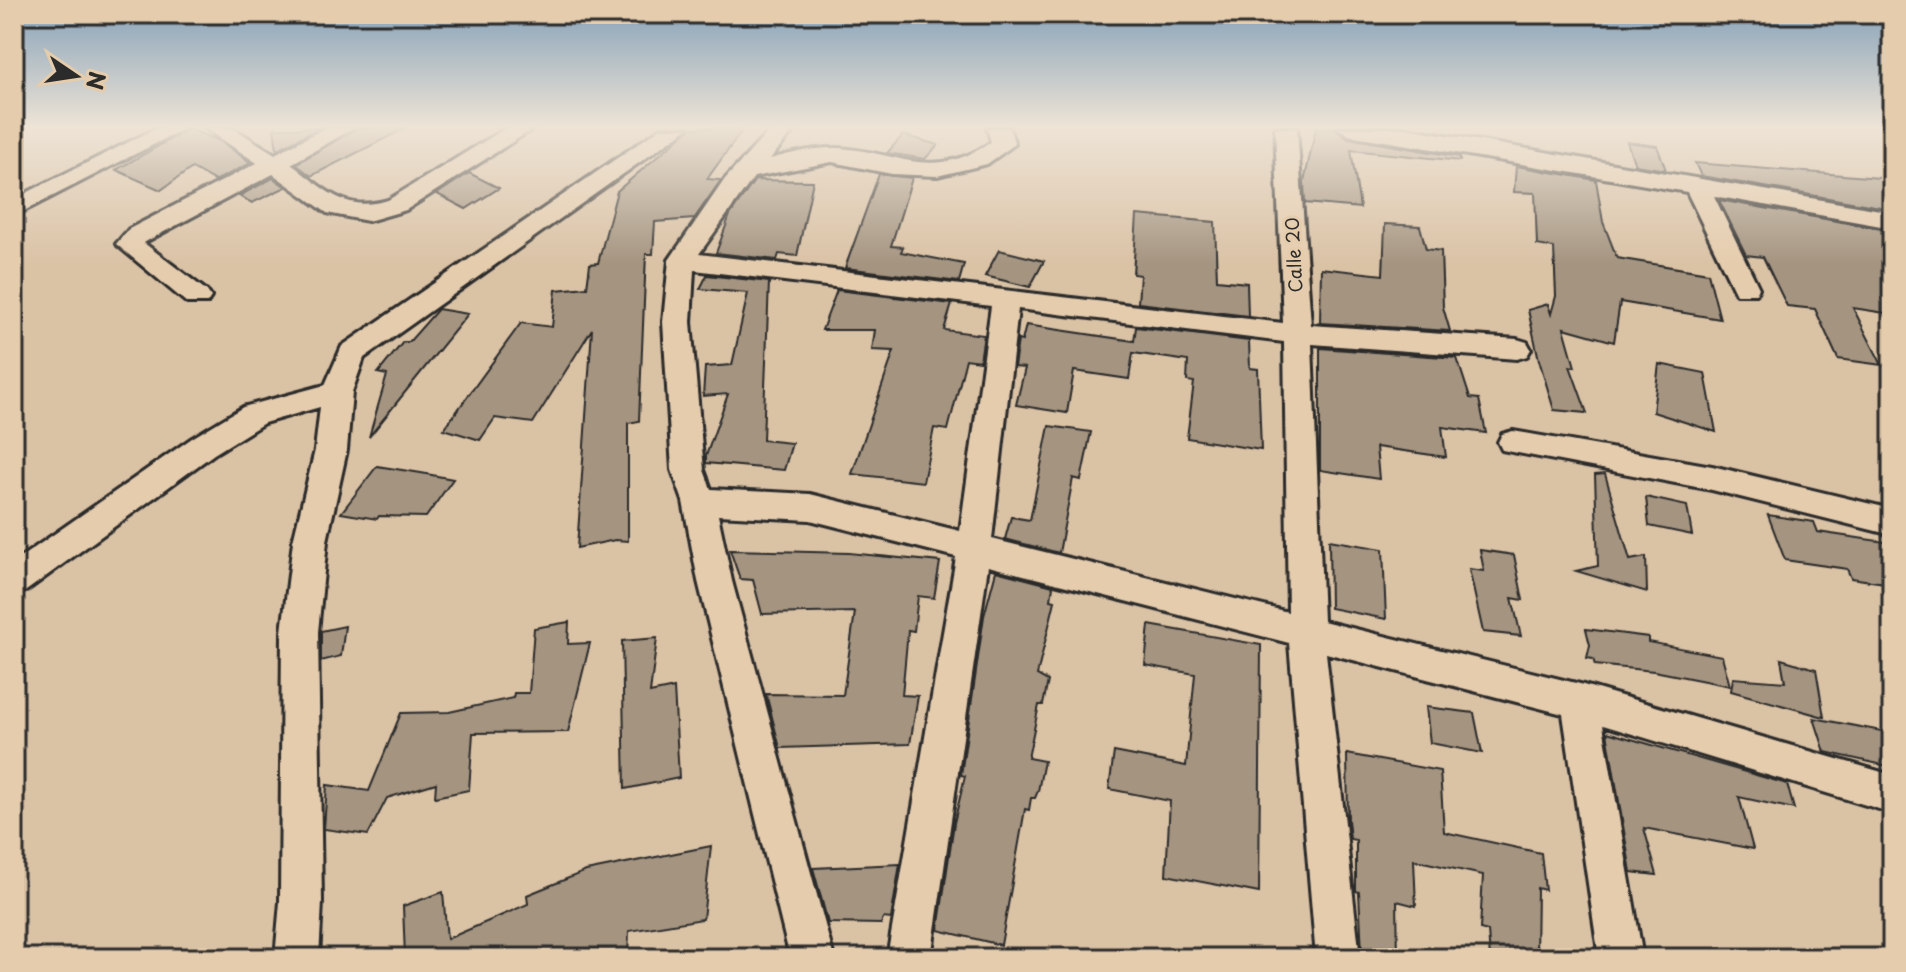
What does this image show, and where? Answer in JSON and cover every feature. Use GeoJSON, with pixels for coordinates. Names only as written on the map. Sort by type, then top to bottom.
{"type":"FeatureCollection","features":[{"type":"Feature","properties":{"kind":"street"},"geometry":{"type":"LineString","coordinates":[[14,209],[85,173]]}},
{"type":"Feature","properties":{"kind":"street"},"geometry":{"type":"LineString","coordinates":[[197,297],[129,244],[138,235],[257,173]]}},
{"type":"Feature","properties":{"kind":"street"},"geometry":{"type":"LineString","coordinates":[[288,173],[336,208],[368,214],[397,205],[449,173]]}},
{"type":"Feature","properties":{"kind":"street"},"geometry":{"type":"LineString","coordinates":[[297,958],[301,902],[300,632],[310,541],[331,450],[337,392],[352,353],[611,173]]}},
{"type":"Feature","properties":{"kind":"street"},"geometry":{"type":"LineString","coordinates":[[744,173],[682,260],[678,337],[688,470],[699,501],[715,581],[812,958]]}},
{"type":"Feature","properties":{"kind":"street","name":"Calle 20"},"geometry":{"type":"LineString","coordinates":[[1289,173],[1298,334],[1306,633],[1338,958]]}},
{"type":"Feature","properties":{"kind":"street"},"geometry":{"type":"LineString","coordinates":[[1616,173],[1892,220]]}},
{"type":"Feature","properties":{"kind":"street"},"geometry":{"type":"LineString","coordinates":[[1698,189],[1746,288]]}},
{"type":"Feature","properties":{"kind":"street"},"geometry":{"type":"LineString","coordinates":[[682,260],[1298,334],[1517,349]]}},
{"type":"Feature","properties":{"kind":"street"},"geometry":{"type":"LineString","coordinates":[[909,958],[974,548],[1005,301]]}},
{"type":"Feature","properties":{"kind":"street"},"geometry":{"type":"LineString","coordinates":[[14,581],[203,446],[254,415],[337,392]]}},
{"type":"Feature","properties":{"kind":"street"},"geometry":{"type":"LineString","coordinates":[[1513,442],[1712,478],[1892,522]]}},
{"type":"Feature","properties":{"kind":"street"},"geometry":{"type":"LineString","coordinates":[[699,501],[810,507],[1580,701],[1892,794]]}},
{"type":"Feature","properties":{"kind":"street"},"geometry":{"type":"LineString","coordinates":[[1580,701],[1621,958]]}},
{"type":"Feature","properties":{"kind":"building"},"geometry":{"type":"Polygon","coordinates":[[[124,173],[184,173],[161,190],[124,173]]]}},
{"type":"Feature","properties":{"kind":"building"},"geometry":{"type":"Polygon","coordinates":[[[201,173],[230,173],[215,181],[201,173]]]}},
{"type":"Feature","properties":{"kind":"building"},"geometry":{"type":"Polygon","coordinates":[[[468,173],[499,188],[466,209],[437,194],[468,173]]]}},
{"type":"Feature","properties":{"kind":"building"},"geometry":{"type":"Polygon","coordinates":[[[638,173],[711,173],[707,179],[721,180],[694,219],[655,222],[653,254],[646,254],[639,421],[628,423],[628,541],[615,540],[577,548],[592,329],[533,423],[495,418],[480,440],[444,429],[521,323],[552,327],[556,290],[587,287],[590,264],[598,263],[617,191],[638,173]]]}},
{"type":"Feature","properties":{"kind":"building"},"geometry":{"type":"Polygon","coordinates":[[[1306,173],[1355,173],[1360,208],[1305,203],[1306,173]]]}},
{"type":"Feature","properties":{"kind":"building"},"geometry":{"type":"Polygon","coordinates":[[[1515,173],[1558,173],[1596,180],[1603,222],[1617,258],[1708,273],[1720,319],[1620,302],[1614,342],[1564,328],[1575,367],[1570,366],[1587,413],[1554,410],[1528,310],[1548,304],[1551,314],[1556,296],[1554,248],[1537,245],[1535,193],[1514,192],[1515,173]]]}},
{"type":"Feature","properties":{"kind":"building"},"geometry":{"type":"Polygon","coordinates":[[[1700,173],[1823,173],[1892,179],[1892,209],[1700,173]]]}},
{"type":"Feature","properties":{"kind":"building"},"geometry":{"type":"Polygon","coordinates":[[[879,174],[912,178],[891,246],[903,247],[901,252],[964,264],[959,282],[845,268],[879,174]]]}},
{"type":"Feature","properties":{"kind":"building"},"geometry":{"type":"Polygon","coordinates":[[[273,178],[286,187],[252,203],[239,196],[273,178]]]}},
{"type":"Feature","properties":{"kind":"building"},"geometry":{"type":"Polygon","coordinates":[[[755,180],[813,181],[797,256],[779,254],[777,260],[716,253],[730,215],[755,180]]]}},
{"type":"Feature","properties":{"kind":"building"},"geometry":{"type":"Polygon","coordinates":[[[1719,200],[1892,231],[1892,314],[1853,308],[1882,365],[1838,359],[1815,309],[1787,306],[1763,257],[1746,255],[1719,200]]]}},
{"type":"Feature","properties":{"kind":"building"},"geometry":{"type":"Polygon","coordinates":[[[1137,215],[1215,222],[1217,280],[1247,283],[1248,316],[1138,303],[1140,275],[1133,274],[1137,215]]]}},
{"type":"Feature","properties":{"kind":"building"},"geometry":{"type":"Polygon","coordinates":[[[1385,224],[1420,226],[1426,249],[1441,251],[1443,307],[1450,331],[1320,323],[1321,268],[1383,275],[1385,224]]]}},
{"type":"Feature","properties":{"kind":"building"},"geometry":{"type":"Polygon","coordinates":[[[999,250],[1044,261],[1030,287],[985,276],[999,250]]]}},
{"type":"Feature","properties":{"kind":"building"},"geometry":{"type":"Polygon","coordinates":[[[707,275],[769,282],[763,440],[792,443],[784,470],[706,463],[728,394],[703,396],[705,367],[732,365],[748,293],[700,289],[707,275]]]}},
{"type":"Feature","properties":{"kind":"building"},"geometry":{"type":"Polygon","coordinates":[[[837,290],[952,304],[944,330],[984,335],[980,361],[966,359],[948,430],[934,428],[923,482],[852,474],[894,351],[872,350],[875,330],[822,330],[837,290]]]}},
{"type":"Feature","properties":{"kind":"building"},"geometry":{"type":"Polygon","coordinates":[[[438,309],[468,314],[369,437],[387,375],[378,373],[403,342],[409,342],[438,309]]]}},
{"type":"Feature","properties":{"kind":"building"},"geometry":{"type":"Polygon","coordinates":[[[1026,325],[1134,341],[1136,327],[1249,341],[1250,368],[1258,369],[1261,450],[1187,438],[1194,382],[1187,381],[1188,361],[1133,353],[1129,379],[1074,371],[1067,413],[1016,405],[1025,368],[1014,367],[1018,340],[1022,341],[1026,325]]]}},
{"type":"Feature","properties":{"kind":"building"},"geometry":{"type":"Polygon","coordinates":[[[1320,348],[1457,358],[1470,398],[1479,399],[1486,433],[1442,427],[1446,457],[1376,447],[1379,479],[1320,470],[1320,348]]]}},
{"type":"Feature","properties":{"kind":"building"},"geometry":{"type":"Polygon","coordinates":[[[1659,364],[1705,373],[1716,432],[1653,412],[1659,364]]]}},
{"type":"Feature","properties":{"kind":"building"},"geometry":{"type":"Polygon","coordinates":[[[1049,426],[1091,432],[1081,480],[1073,478],[1059,553],[1005,539],[1011,517],[1030,520],[1049,426]]]}},
{"type":"Feature","properties":{"kind":"building"},"geometry":{"type":"Polygon","coordinates":[[[377,466],[453,479],[426,517],[379,516],[377,519],[341,513],[377,466]]]}},
{"type":"Feature","properties":{"kind":"building"},"geometry":{"type":"Polygon","coordinates":[[[1605,474],[1630,560],[1646,557],[1647,592],[1576,571],[1598,566],[1595,475],[1605,474]]]}},
{"type":"Feature","properties":{"kind":"building"},"geometry":{"type":"Polygon","coordinates":[[[1646,497],[1687,506],[1692,535],[1649,526],[1646,497]]]}},
{"type":"Feature","properties":{"kind":"building"},"geometry":{"type":"Polygon","coordinates":[[[1768,515],[1814,522],[1818,532],[1892,543],[1892,584],[1851,578],[1847,569],[1785,560],[1768,515]]]}},
{"type":"Feature","properties":{"kind":"building"},"geometry":{"type":"Polygon","coordinates":[[[1329,540],[1383,549],[1386,619],[1330,608],[1329,540]]]}},
{"type":"Feature","properties":{"kind":"building"},"geometry":{"type":"Polygon","coordinates":[[[730,550],[849,553],[940,562],[934,598],[918,596],[914,631],[908,630],[902,695],[918,696],[910,744],[780,748],[766,694],[843,695],[855,612],[762,614],[753,580],[740,579],[730,550]]]}},
{"type":"Feature","properties":{"kind":"building"},"geometry":{"type":"Polygon","coordinates":[[[1480,550],[1514,555],[1523,600],[1512,598],[1521,636],[1483,632],[1469,569],[1484,571],[1480,550]]]}},
{"type":"Feature","properties":{"kind":"building"},"geometry":{"type":"Polygon","coordinates":[[[996,571],[1053,586],[1051,600],[1055,601],[1037,675],[1048,681],[1043,705],[1039,705],[1028,758],[1044,761],[1038,791],[1035,798],[1031,798],[1029,810],[1025,809],[1001,945],[938,930],[954,823],[965,776],[961,775],[984,616],[996,571]]]}},
{"type":"Feature","properties":{"kind":"building"},"geometry":{"type":"Polygon","coordinates":[[[569,622],[568,644],[590,643],[568,732],[473,733],[469,790],[435,797],[436,783],[387,798],[368,835],[324,829],[327,785],[369,791],[401,713],[449,712],[513,698],[514,693],[529,693],[534,628],[569,622]]]}},
{"type":"Feature","properties":{"kind":"building"},"geometry":{"type":"Polygon","coordinates":[[[1149,625],[1261,645],[1259,893],[1166,875],[1170,801],[1109,789],[1114,752],[1186,766],[1195,674],[1145,665],[1149,625]]]}},
{"type":"Feature","properties":{"kind":"building"},"geometry":{"type":"Polygon","coordinates":[[[345,626],[341,656],[321,661],[321,631],[345,626]]]}},
{"type":"Feature","properties":{"kind":"building"},"geometry":{"type":"Polygon","coordinates":[[[1586,629],[1648,637],[1648,642],[1722,656],[1730,686],[1654,671],[1595,665],[1593,659],[1587,658],[1590,645],[1586,629]]]}},
{"type":"Feature","properties":{"kind":"building"},"geometry":{"type":"Polygon","coordinates":[[[657,638],[650,693],[674,688],[679,778],[625,789],[622,641],[657,638]]]}},
{"type":"Feature","properties":{"kind":"building"},"geometry":{"type":"Polygon","coordinates":[[[1781,659],[1816,669],[1824,717],[1731,691],[1733,678],[1785,682],[1781,659]]]}},
{"type":"Feature","properties":{"kind":"building"},"geometry":{"type":"Polygon","coordinates":[[[1426,707],[1474,713],[1482,753],[1430,743],[1426,707]]]}},
{"type":"Feature","properties":{"kind":"building"},"geometry":{"type":"Polygon","coordinates":[[[1814,718],[1892,733],[1892,767],[1825,752],[1814,718]]]}},
{"type":"Feature","properties":{"kind":"building"},"geometry":{"type":"Polygon","coordinates":[[[1607,732],[1787,784],[1794,809],[1739,797],[1753,849],[1644,828],[1657,875],[1631,872],[1607,732]]]}},
{"type":"Feature","properties":{"kind":"building"},"geometry":{"type":"Polygon","coordinates":[[[1347,754],[1440,771],[1444,832],[1541,853],[1545,890],[1537,888],[1536,958],[1490,958],[1488,931],[1480,929],[1483,875],[1414,860],[1416,906],[1397,901],[1398,958],[1362,953],[1359,892],[1356,891],[1356,840],[1350,839],[1348,820],[1347,754]]]}},
{"type":"Feature","properties":{"kind":"building"},"geometry":{"type":"Polygon","coordinates":[[[711,846],[703,919],[629,931],[628,958],[402,958],[405,957],[403,906],[443,892],[447,939],[528,904],[527,895],[586,871],[711,846]]]}},
{"type":"Feature","properties":{"kind":"building"},"geometry":{"type":"Polygon","coordinates":[[[900,864],[891,919],[883,918],[881,924],[828,923],[813,868],[900,864]]]}}]}
